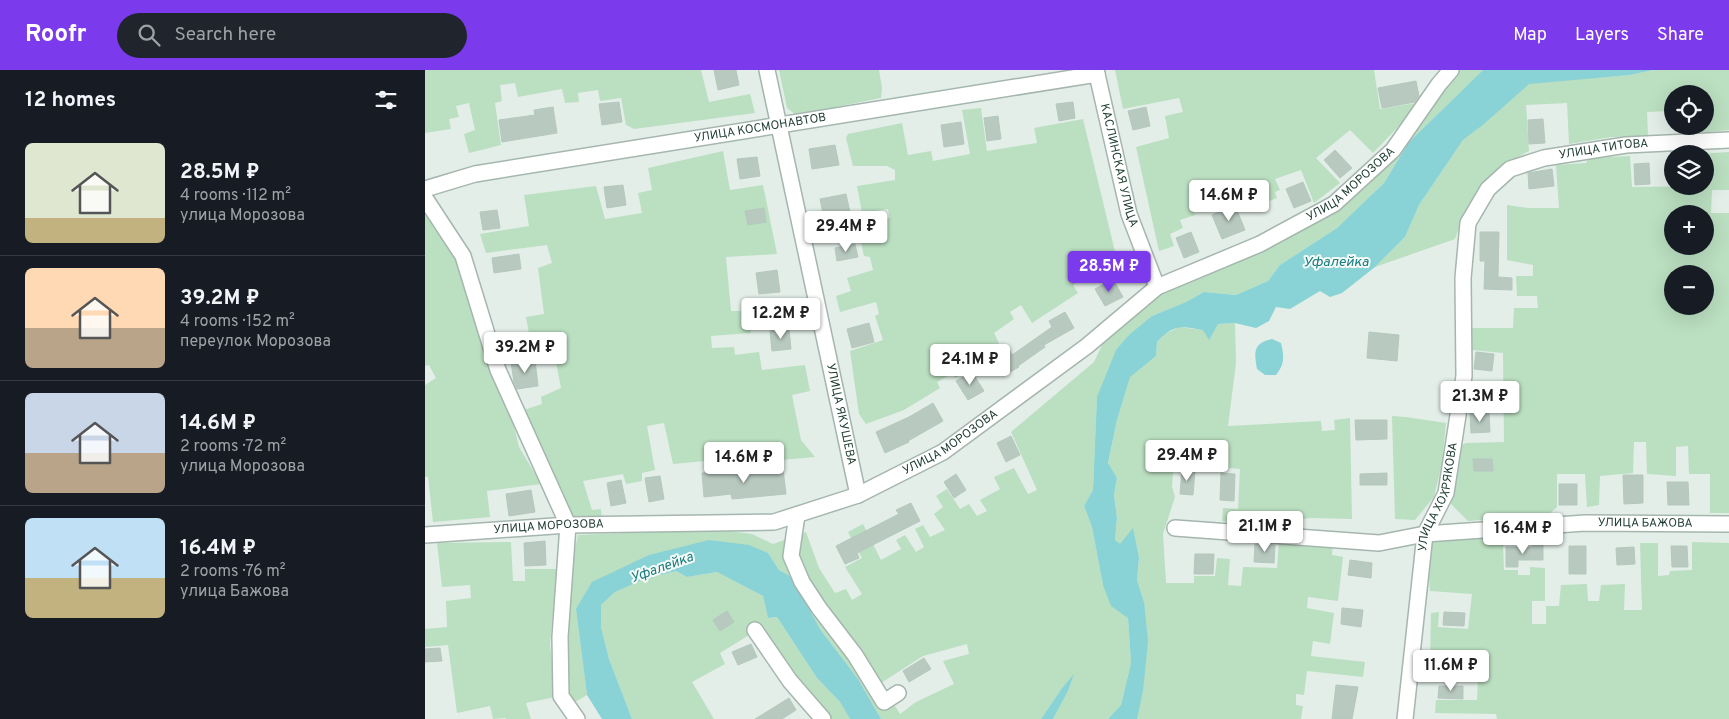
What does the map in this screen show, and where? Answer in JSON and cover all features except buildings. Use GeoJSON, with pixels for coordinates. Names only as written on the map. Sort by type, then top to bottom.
{"type":"FeatureCollection","features":[{"type":"Feature","properties":{"kind":"street","name":"УЛИЦА ЯКУШЕВА"},"geometry":{"type":"LineString","coordinates":[[767,70],[858,495]]}},
{"type":"Feature","properties":{"kind":"street","name":"УЛИЦА МОРОЗОВА"},"geometry":{"type":"LineString","coordinates":[[425,535],[568,526],[774,522],[858,495],[943,452],[1087,346],[1157,287],[1260,244],[1334,204],[1393,150],[1449,71]]}},
{"type":"Feature","properties":{"kind":"street","name":"УЛИЦА КОСМОНАВТОВ"},"geometry":{"type":"LineString","coordinates":[[425,189],[475,174],[1097,72]]}},
{"type":"Feature","properties":{"kind":"street","name":"КАСЛИНСКАЯ УЛИЦА"},"geometry":{"type":"LineString","coordinates":[[1097,72],[1129,214],[1157,287]]}},
{"type":"Feature","properties":{"kind":"street","name":"УЛИЦА ТИТОВА"},"geometry":{"type":"LineString","coordinates":[[1510,169],[1544,158],[1626,145],[1729,140]]}},
{"type":"Feature","properties":{"kind":"street","name":"УЛИЦА ХОХРЯКОВА"},"geometry":{"type":"LineString","coordinates":[[1405,719],[1425,534],[1446,493],[1464,376],[1463,278],[1468,223],[1488,189],[1510,169]]}},
{"type":"Feature","properties":{"kind":"street"},"geometry":{"type":"LineString","coordinates":[[425,198],[463,256],[498,370],[568,526],[559,637],[561,696],[577,719]]}},
{"type":"Feature","properties":{"kind":"street"},"geometry":{"type":"LineString","coordinates":[[797,515],[791,556],[802,582],[819,608],[855,655],[884,702],[898,693]]}},
{"type":"Feature","properties":{"kind":"street","name":"УЛИЦА БАЖОВА"},"geometry":{"type":"LineString","coordinates":[[1175,528],[1379,542],[1425,534],[1585,523],[1729,524]]}},
{"type":"Feature","properties":{"kind":"street"},"geometry":{"type":"LineString","coordinates":[[755,630],[790,681],[823,719]]}},
{"type":"Feature","properties":{"kind":"green space"},"geometry":{"type":"Polygon","coordinates":[[[425,70],[701,70],[709,102],[750,94],[755,113],[634,129],[626,125],[621,98],[600,101],[598,90],[578,93],[579,102],[565,103],[562,89],[518,97],[515,83],[500,85],[502,101],[495,103],[501,145],[469,153],[464,134],[475,130],[469,103],[456,106],[459,117],[449,119],[451,129],[425,133],[425,70]]]}},
{"type":"Feature","properties":{"kind":"green space"},"geometry":{"type":"Polygon","coordinates":[[[779,70],[879,70],[882,88],[881,98],[796,115],[787,108],[779,70]]]}},
{"type":"Feature","properties":{"kind":"green space"},"geometry":{"type":"Polygon","coordinates":[[[1115,70],[1374,70],[1380,109],[1422,102],[1373,153],[1350,130],[1316,158],[1340,183],[1314,203],[1301,170],[1275,179],[1280,190],[1275,192],[1277,198],[1261,204],[1254,186],[1222,199],[1224,205],[1212,210],[1210,202],[1193,208],[1195,215],[1180,220],[1183,228],[1170,234],[1174,246],[1159,251],[1136,147],[1169,138],[1165,116],[1183,112],[1179,98],[1123,109],[1115,70]]]}},
{"type":"Feature","properties":{"kind":"green space"},"geometry":{"type":"Polygon","coordinates":[[[1460,70],[1483,70],[1409,142],[1384,183],[1337,228],[1280,265],[1268,281],[1236,295],[1204,292],[1186,302],[1152,316],[1097,397],[1093,490],[1084,506],[1092,527],[1103,585],[1128,618],[1131,663],[1121,705],[1108,719],[1053,719],[1068,691],[1073,676],[1062,688],[1041,719],[881,719],[858,679],[820,629],[792,577],[779,570],[768,553],[709,540],[576,609],[587,695],[575,702],[567,691],[567,620],[573,557],[578,535],[714,529],[752,534],[773,544],[806,532],[819,568],[835,593],[846,589],[852,600],[862,594],[845,567],[862,558],[848,532],[863,524],[881,560],[901,549],[896,540],[905,535],[916,552],[924,547],[915,529],[923,525],[930,537],[945,530],[934,514],[943,507],[936,496],[947,489],[960,509],[969,504],[977,516],[987,511],[980,500],[1000,489],[994,477],[1014,468],[1028,494],[1037,490],[1011,432],[1094,362],[1103,343],[1158,292],[1336,208],[1453,74],[1460,70]],[[967,644],[923,656],[881,683],[900,714],[916,702],[954,684],[943,661],[969,654],[967,644]]]}},
{"type":"Feature","properties":{"kind":"green space"},"geometry":{"type":"Polygon","coordinates":[[[1653,70],[1729,70],[1729,130],[1714,131],[1714,85],[1664,85],[1664,111],[1647,112],[1648,136],[1611,137],[1569,144],[1567,103],[1526,105],[1529,151],[1502,168],[1482,187],[1467,210],[1455,239],[1375,267],[1405,237],[1419,205],[1463,140],[1483,125],[1529,83],[1630,75],[1653,70]]]}},
{"type":"Feature","properties":{"kind":"green space"},"geometry":{"type":"Polygon","coordinates":[[[981,108],[987,151],[1037,143],[1034,128],[1083,119],[1117,260],[1073,285],[1078,293],[1032,323],[1021,305],[1010,312],[1014,319],[994,333],[999,343],[970,360],[975,368],[955,378],[952,374],[937,382],[940,388],[904,410],[866,424],[859,414],[850,351],[883,340],[875,316],[879,314],[876,302],[840,312],[836,296],[851,291],[847,278],[873,270],[870,257],[864,256],[859,233],[864,233],[863,225],[890,218],[888,209],[862,213],[857,186],[895,180],[895,170],[887,166],[853,166],[846,138],[848,134],[902,123],[908,155],[931,151],[933,161],[970,154],[962,110],[981,108]]]}},
{"type":"Feature","properties":{"kind":"green space"},"geometry":{"type":"Polygon","coordinates":[[[723,151],[730,190],[763,185],[777,254],[726,257],[731,311],[749,311],[751,333],[711,336],[712,348],[734,347],[735,355],[759,352],[762,370],[805,365],[810,391],[792,395],[801,440],[815,457],[706,467],[705,461],[673,464],[664,423],[647,426],[655,470],[642,473],[642,481],[626,484],[623,474],[583,481],[592,510],[601,509],[602,520],[573,521],[524,410],[542,404],[541,397],[561,388],[551,337],[530,339],[526,317],[544,314],[538,268],[552,263],[547,245],[486,253],[480,234],[529,226],[524,195],[596,186],[605,219],[642,213],[638,193],[652,190],[648,168],[723,151]]]}},
{"type":"Feature","properties":{"kind":"green space"},"geometry":{"type":"Polygon","coordinates":[[[1729,152],[1729,190],[1714,190],[1714,153],[1729,152]]]}},
{"type":"Feature","properties":{"kind":"green space"},"geometry":{"type":"Polygon","coordinates":[[[1630,156],[1632,187],[1664,187],[1664,195],[1712,195],[1711,205],[1664,205],[1664,255],[1714,255],[1714,213],[1729,213],[1729,513],[1710,513],[1710,474],[1689,474],[1688,446],[1676,447],[1676,476],[1647,474],[1646,442],[1634,442],[1633,473],[1600,476],[1599,505],[1587,507],[1585,474],[1557,474],[1557,507],[1549,514],[1468,521],[1451,504],[1460,446],[1466,443],[1504,442],[1503,353],[1472,350],[1471,328],[1513,328],[1514,308],[1538,308],[1537,296],[1517,296],[1516,276],[1533,276],[1533,265],[1507,260],[1507,205],[1528,208],[1559,208],[1556,165],[1586,163],[1589,158],[1630,156]]]}},
{"type":"Feature","properties":{"kind":"green space"},"geometry":{"type":"Polygon","coordinates":[[[425,209],[458,260],[512,418],[519,447],[541,484],[487,491],[490,517],[433,522],[428,477],[425,477],[425,385],[436,378],[429,365],[425,366],[425,209]]]}},
{"type":"Feature","properties":{"kind":"green space"},"geometry":{"type":"Polygon","coordinates":[[[1235,323],[1236,363],[1228,426],[1321,421],[1322,431],[1335,430],[1334,420],[1350,418],[1352,519],[1311,518],[1252,524],[1222,521],[1223,508],[1238,509],[1240,469],[1218,467],[1218,459],[1174,456],[1172,487],[1175,497],[1163,534],[1166,583],[1194,583],[1194,576],[1215,576],[1217,558],[1230,559],[1228,585],[1241,586],[1243,567],[1277,568],[1279,542],[1333,544],[1332,555],[1343,557],[1338,601],[1308,597],[1307,608],[1334,613],[1330,644],[1313,641],[1311,656],[1365,662],[1363,677],[1307,671],[1304,695],[1296,694],[1296,705],[1303,706],[1301,719],[1136,719],[1143,691],[1144,602],[1137,580],[1139,557],[1133,529],[1120,545],[1115,540],[1117,518],[1114,495],[1117,478],[1108,464],[1117,420],[1130,376],[1156,356],[1157,342],[1167,333],[1179,327],[1203,330],[1218,324],[1235,323]]]}},
{"type":"Feature","properties":{"kind":"green space"},"geometry":{"type":"Polygon","coordinates":[[[1392,416],[1446,423],[1442,463],[1434,497],[1415,520],[1395,519],[1392,416]]]}},
{"type":"Feature","properties":{"kind":"green space"},"geometry":{"type":"Polygon","coordinates":[[[1495,537],[1503,543],[1504,570],[1518,570],[1518,575],[1530,575],[1530,567],[1545,568],[1545,601],[1532,601],[1532,624],[1546,624],[1546,606],[1559,606],[1561,585],[1587,584],[1588,601],[1599,601],[1601,585],[1625,584],[1624,610],[1642,610],[1640,543],[1658,543],[1658,576],[1669,575],[1670,571],[1692,570],[1692,542],[1729,543],[1729,719],[1497,719],[1496,714],[1435,713],[1436,700],[1477,700],[1478,678],[1486,677],[1485,665],[1430,664],[1431,613],[1439,612],[1438,627],[1468,629],[1472,594],[1430,591],[1428,566],[1432,541],[1495,537]]]}},
{"type":"Feature","properties":{"kind":"green space"},"geometry":{"type":"Polygon","coordinates":[[[511,542],[513,581],[525,581],[525,569],[557,569],[550,644],[555,697],[526,703],[531,719],[493,719],[490,706],[457,713],[448,645],[425,647],[425,629],[447,627],[446,601],[471,598],[470,585],[442,587],[437,543],[511,542]]]}},
{"type":"Feature","properties":{"kind":"green space"},"geometry":{"type":"Polygon","coordinates":[[[676,571],[687,577],[717,572],[763,596],[768,618],[777,617],[817,678],[840,702],[850,719],[831,719],[826,710],[795,678],[762,627],[720,653],[725,664],[692,682],[714,719],[632,719],[609,659],[601,627],[601,605],[615,592],[645,579],[676,571]]]}},
{"type":"Feature","properties":{"kind":"water","name":"Уфалейка"},"geometry":{"type":"Polygon","coordinates":[[[1483,70],[1653,70],[1630,75],[1529,84],[1483,125],[1463,140],[1419,205],[1405,237],[1375,267],[1342,293],[1330,297],[1320,291],[1290,309],[1276,307],[1269,321],[1256,328],[1235,323],[1218,324],[1209,340],[1203,330],[1183,327],[1173,329],[1157,342],[1156,356],[1130,377],[1117,420],[1108,463],[1117,478],[1114,495],[1117,518],[1115,540],[1120,544],[1133,528],[1139,557],[1137,580],[1144,602],[1148,641],[1143,691],[1137,719],[1108,719],[1121,705],[1131,663],[1128,618],[1111,606],[1103,585],[1092,527],[1084,506],[1093,490],[1097,397],[1116,350],[1129,335],[1152,316],[1186,302],[1204,292],[1236,295],[1268,281],[1280,265],[1337,228],[1384,183],[1409,142],[1483,70]]]}},
{"type":"Feature","properties":{"kind":"water"},"geometry":{"type":"Polygon","coordinates":[[[1272,339],[1281,343],[1282,363],[1276,375],[1265,375],[1257,369],[1255,353],[1261,343],[1272,339]]]}},
{"type":"Feature","properties":{"kind":"water","name":"Уфалейка"},"geometry":{"type":"Polygon","coordinates":[[[709,540],[749,545],[768,553],[779,570],[792,577],[820,629],[858,679],[881,719],[850,719],[840,702],[817,678],[777,617],[768,618],[763,596],[717,572],[687,577],[676,571],[645,579],[615,592],[601,605],[601,627],[609,659],[632,719],[602,719],[587,695],[576,609],[592,582],[649,555],[709,540]]]}},
{"type":"Feature","properties":{"kind":"water"},"geometry":{"type":"Polygon","coordinates":[[[1074,674],[1068,691],[1053,719],[1041,719],[1062,688],[1074,674]]]}}]}
